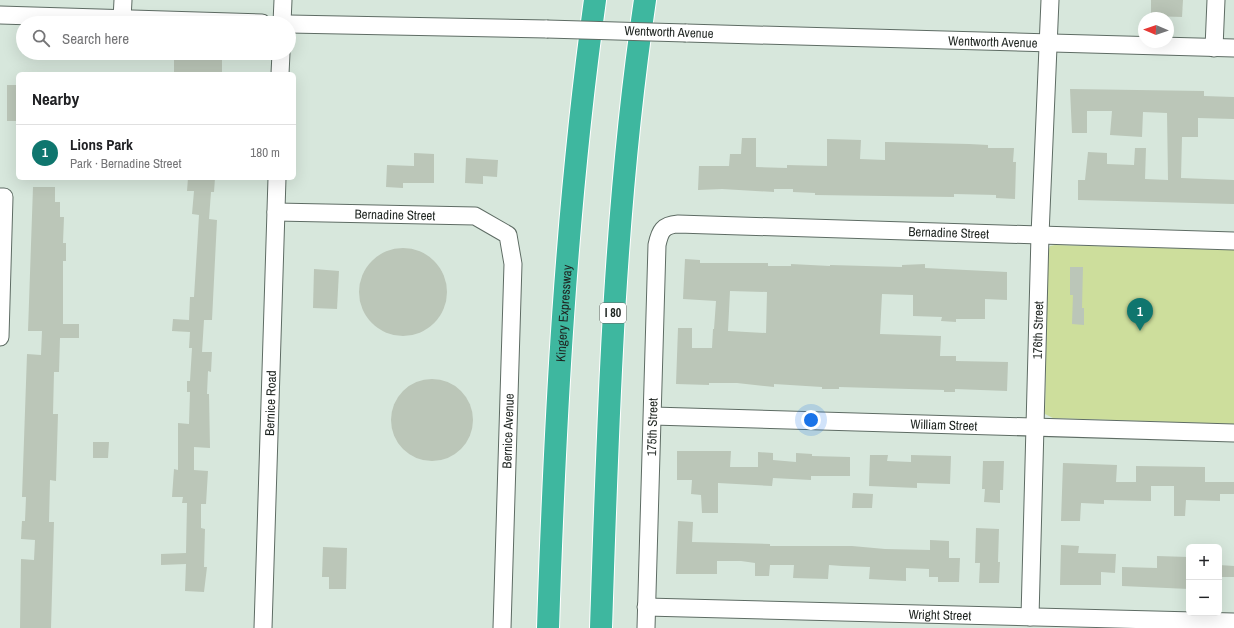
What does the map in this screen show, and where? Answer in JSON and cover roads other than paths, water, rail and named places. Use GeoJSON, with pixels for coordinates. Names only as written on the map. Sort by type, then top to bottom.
{"type":"FeatureCollection","features":[{"type":"Feature","properties":{"kind":"highway","name":"Kingery Expressway"},"geometry":{"type":"LineString","coordinates":[[548,628],[553,491],[564,295],[575,166],[595,0]]}},
{"type":"Feature","properties":{"kind":"highway","name":"I 80"},"geometry":{"type":"LineString","coordinates":[[601,628],[615,281],[626,149],[636,58],[645,0]]}},
{"type":"Feature","properties":{"kind":"street"},"geometry":{"type":"LineString","coordinates":[[122,16],[123,0]]}},
{"type":"Feature","properties":{"kind":"street"},"geometry":{"type":"LineString","coordinates":[[282,16],[283,0]]}},
{"type":"Feature","properties":{"kind":"street","name":"Wentworth Avenue"},"geometry":{"type":"LineString","coordinates":[[1048,43],[1050,0]]}},
{"type":"Feature","properties":{"kind":"street"},"geometry":{"type":"LineString","coordinates":[[1214,48],[1216,0]]}},
{"type":"Feature","properties":{"kind":"street"},"geometry":{"type":"LineString","coordinates":[[0,15],[30,16]]}},
{"type":"Feature","properties":{"kind":"street","name":"Wentworth Avenue"},"geometry":{"type":"LineString","coordinates":[[296,24],[546,29],[1234,48]]}},
{"type":"Feature","properties":{"kind":"street","name":"176th Street"},"geometry":{"type":"LineString","coordinates":[[1030,617],[1040,236],[1048,43]]}},
{"type":"Feature","properties":{"kind":"street"},"geometry":{"type":"LineString","coordinates":[[280,72],[281,60]]}},
{"type":"Feature","properties":{"kind":"street","name":"Bernice Road"},"geometry":{"type":"LineString","coordinates":[[263,628],[277,180]]}},
{"type":"Feature","properties":{"kind":"street"},"geometry":{"type":"LineString","coordinates":[[0,337],[2,197]]}},
{"type":"Feature","properties":{"kind":"street","name":"Bernadine Street"},"geometry":{"type":"LineString","coordinates":[[276,212],[475,216],[508,235]]}},
{"type":"Feature","properties":{"kind":"street","name":"Bernadine Street"},"geometry":{"type":"LineString","coordinates":[[664,228],[678,224],[1234,241]]}},
{"type":"Feature","properties":{"kind":"street","name":"175th Street"},"geometry":{"type":"LineString","coordinates":[[646,628],[657,245],[660,234],[664,228]]}},
{"type":"Feature","properties":{"kind":"street","name":"Bernice Avenue"},"geometry":{"type":"LineString","coordinates":[[502,628],[513,264],[508,235]]}},
{"type":"Feature","properties":{"kind":"street","name":"William Street"},"geometry":{"type":"LineString","coordinates":[[653,416],[1234,432]]}},
{"type":"Feature","properties":{"kind":"street","name":"Wright Street"},"geometry":{"type":"LineString","coordinates":[[646,607],[1234,622]]}},
{"type":"Feature","properties":{"kind":"place","name":"Lions Park"},"geometry":{"type":"Point","coordinates":[1140,331]}}]}
